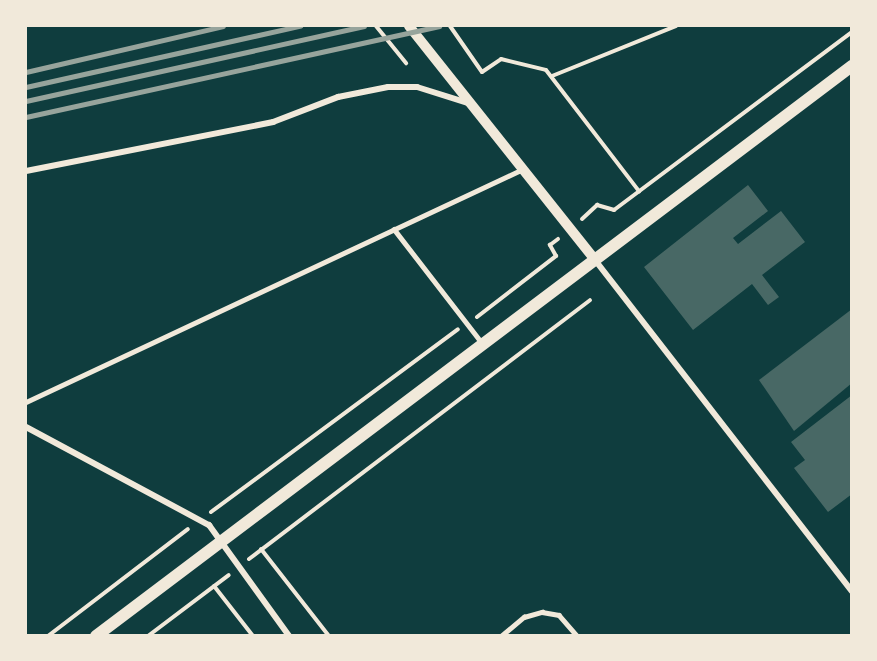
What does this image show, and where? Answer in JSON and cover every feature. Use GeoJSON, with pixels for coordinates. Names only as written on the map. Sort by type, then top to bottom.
{"type":"FeatureCollection","features":[{"type":"Feature","properties":{"kind":"main road"},"geometry":{"type":"LineString","coordinates":[[96,636],[852,66]]}},
{"type":"Feature","properties":{"kind":"street"},"geometry":{"type":"LineString","coordinates":[[409,26],[474,105],[852,591]]}},
{"type":"Feature","properties":{"kind":"street"},"geometry":{"type":"LineString","coordinates":[[26,171],[273,122],[338,97],[399,86],[474,105]]}},
{"type":"Feature","properties":{"kind":"street"},"geometry":{"type":"LineString","coordinates":[[26,427],[209,525],[219,545],[289,636]]}},
{"type":"Feature","properties":{"kind":"lane"},"geometry":{"type":"LineString","coordinates":[[26,402],[524,170]]}},
{"type":"Feature","properties":{"kind":"lane"},"geometry":{"type":"LineString","coordinates":[[394,229],[483,345]]}},
{"type":"Feature","properties":{"kind":"lane"},"geometry":{"type":"LineString","coordinates":[[501,636],[542,612],[559,615],[577,636]]}},
{"type":"Feature","properties":{"kind":"path"},"geometry":{"type":"LineString","coordinates":[[376,26],[406,63]]}},
{"type":"Feature","properties":{"kind":"path"},"geometry":{"type":"LineString","coordinates":[[450,26],[482,72],[501,59],[546,70],[639,191]]}},
{"type":"Feature","properties":{"kind":"path"},"geometry":{"type":"LineString","coordinates":[[552,76],[676,26]]}},
{"type":"Feature","properties":{"kind":"path"},"geometry":{"type":"LineString","coordinates":[[597,205],[614,210],[852,32]]}},
{"type":"Feature","properties":{"kind":"path"},"geometry":{"type":"LineString","coordinates":[[48,636],[200,520],[556,256],[550,245]]}},
{"type":"Feature","properties":{"kind":"path"},"geometry":{"type":"LineString","coordinates":[[148,636],[590,300]]}},
{"type":"Feature","properties":{"kind":"path"},"geometry":{"type":"LineString","coordinates":[[261,549],[329,636]]}},
{"type":"Feature","properties":{"kind":"path"},"geometry":{"type":"LineString","coordinates":[[214,586],[253,636]]}},
{"type":"Feature","properties":{"kind":"building"},"geometry":{"type":"Polygon","coordinates":[[[748,185],[768,211],[733,238],[738,244],[781,211],[805,242],[762,275],[779,297],[768,305],[752,284],[693,330],[644,267],[748,185]]]}},
{"type":"Feature","properties":{"kind":"building"},"geometry":{"type":"Polygon","coordinates":[[[852,309],[852,383],[794,431],[759,380],[852,309]]]}},
{"type":"Feature","properties":{"kind":"building"},"geometry":{"type":"Polygon","coordinates":[[[852,395],[852,494],[828,512],[794,468],[805,460],[791,442],[852,395]]]}},
{"type":"Feature","properties":{"kind":"railway"},"geometry":{"type":"LineString","coordinates":[[26,72],[223,26]]}},
{"type":"Feature","properties":{"kind":"railway"},"geometry":{"type":"LineString","coordinates":[[26,87],[300,26]]}},
{"type":"Feature","properties":{"kind":"railway"},"geometry":{"type":"LineString","coordinates":[[26,101],[364,26]]}},
{"type":"Feature","properties":{"kind":"railway"},"geometry":{"type":"LineString","coordinates":[[26,117],[439,26]]}}]}
